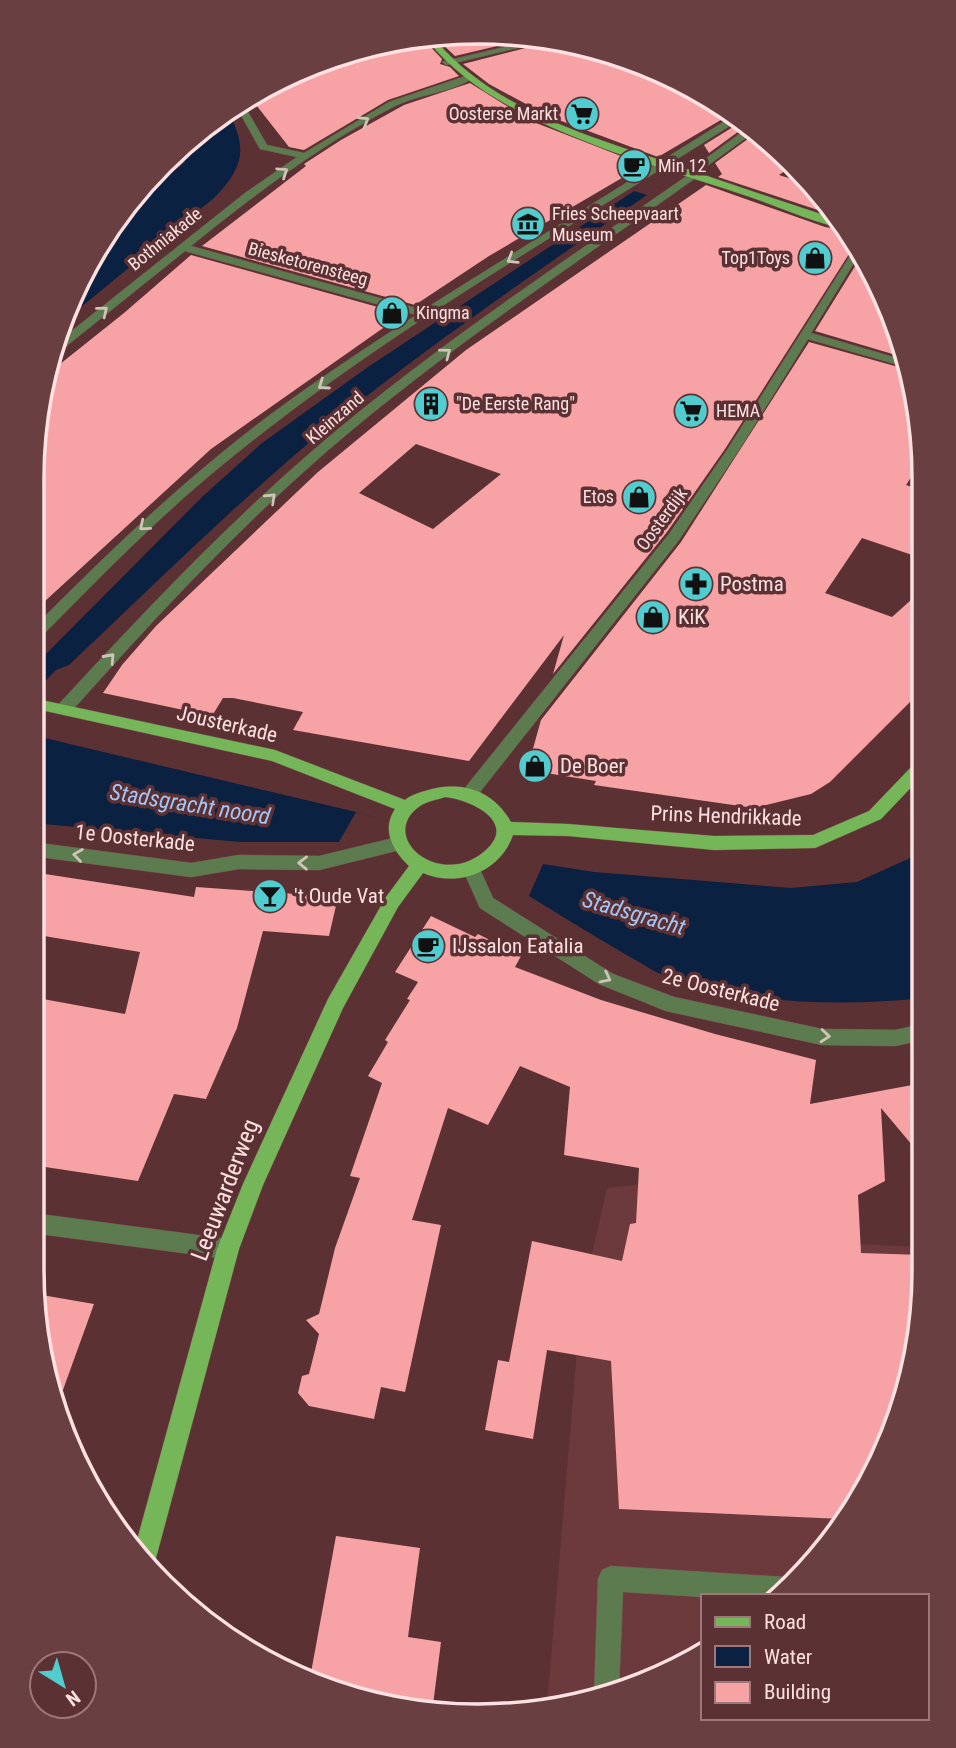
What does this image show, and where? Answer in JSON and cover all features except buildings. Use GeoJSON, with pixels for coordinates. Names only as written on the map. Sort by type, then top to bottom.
{"type":"FeatureCollection","features":[{"type":"Feature","properties":{"kind":"main road"},"geometry":{"type":"LineString","coordinates":[[436,46],[446,62],[494,95],[564,128],[827,220]]}},
{"type":"Feature","properties":{"kind":"main road","name":"Jousterkade"},"geometry":{"type":"LineString","coordinates":[[44,706],[275,756],[406,807]]}},
{"type":"Feature","properties":{"kind":"main road","name":"Prins Hendrikkade"},"geometry":{"type":"LineString","coordinates":[[503,828],[568,830],[714,842],[816,841],[875,815],[912,776]]}},
{"type":"Feature","properties":{"kind":"main road"},"geometry":{"type":"LineString","coordinates":[[454,790],[470,793],[494,808],[503,828],[502,840],[496,851],[473,874],[446,872],[419,865],[403,852],[398,844],[397,823],[406,807],[436,792],[454,790]]}},
{"type":"Feature","properties":{"kind":"main road","name":"Leeuwarderweg"},"geometry":{"type":"LineString","coordinates":[[147,1550],[228,1249],[253,1184],[335,1004],[392,902],[419,865]]}},
{"type":"Feature","properties":{"kind":"street"},"geometry":{"type":"LineString","coordinates":[[446,62],[518,46]]}},
{"type":"Feature","properties":{"kind":"street","name":"Bothniakade"},"geometry":{"type":"LineString","coordinates":[[66,341],[248,195],[305,156],[392,104],[469,78]]}},
{"type":"Feature","properties":{"kind":"street"},"geometry":{"type":"LineString","coordinates":[[244,113],[263,147],[305,156]]}},
{"type":"Feature","properties":{"kind":"street","name":"Kleinzand"},"geometry":{"type":"LineString","coordinates":[[44,626],[135,533],[261,428],[425,314],[728,123]]}},
{"type":"Feature","properties":{"kind":"street","name":"Kleinzand"},"geometry":{"type":"LineString","coordinates":[[64,709],[164,598],[362,416],[658,189],[694,175],[704,164],[744,135]]}},
{"type":"Feature","properties":{"kind":"street"},"geometry":{"type":"LineString","coordinates":[[632,183],[658,189]]}},
{"type":"Feature","properties":{"kind":"street","name":"Biesketorensteeg"},"geometry":{"type":"LineString","coordinates":[[183,247],[425,314]]}},
{"type":"Feature","properties":{"kind":"street","name":"Oosterdijk"},"geometry":{"type":"LineString","coordinates":[[470,793],[674,537],[733,450],[852,258]]}},
{"type":"Feature","properties":{"kind":"street"},"geometry":{"type":"LineString","coordinates":[[804,334],[896,361]]}},
{"type":"Feature","properties":{"kind":"street","name":"1e Oosterkade"},"geometry":{"type":"LineString","coordinates":[[44,851],[191,870],[239,862],[319,863],[398,844]]}},
{"type":"Feature","properties":{"kind":"street","name":"2e Oosterkade"},"geometry":{"type":"LineString","coordinates":[[473,874],[486,903],[606,979],[673,1005],[822,1037],[895,1038],[912,1034]]}},
{"type":"Feature","properties":{"kind":"street"},"geometry":{"type":"LineString","coordinates":[[44,1225],[228,1249]]}},
{"type":"Feature","properties":{"kind":"street"},"geometry":{"type":"LineString","coordinates":[[606,1684],[611,1579],[772,1589]]}},
{"type":"Feature","properties":{"kind":"shaded area"},"geometry":{"type":"Polygon","coordinates":[[[642,1184],[854,1244],[912,1247],[909,1327],[889,1410],[867,1462],[823,1534],[785,1577],[766,1594],[701,1594],[701,1642],[618,1681],[548,1699],[581,1303],[607,1188],[642,1184]]]}},
{"type":"Feature","properties":{"kind":"water"},"geometry":{"type":"Polygon","coordinates":[[[232,120],[239,138],[240,158],[237,168],[224,187],[78,309],[102,261],[133,214],[163,180],[185,162],[184,159],[192,152],[232,120]]]}},
{"type":"Feature","properties":{"kind":"water"},"geometry":{"type":"Polygon","coordinates":[[[634,191],[647,195],[375,389],[269,478],[69,665],[56,670],[44,682],[44,656],[202,497],[262,443],[368,367],[634,191]]]}},
{"type":"Feature","properties":{"kind":"water"},"geometry":{"type":"Polygon","coordinates":[[[44,738],[356,812],[541,866],[543,864],[594,872],[791,888],[857,882],[912,856],[912,999],[794,1001],[729,993],[698,986],[653,970],[529,896],[530,893],[342,839],[339,842],[240,842],[44,824],[44,738]]]}},
{"type":"Feature","properties":{"kind":"pier"},"geometry":{"type":"Polygon","coordinates":[[[356,812],[543,864],[529,896],[339,842],[356,812]]]}},
{"type":"Feature","properties":{"kind":"place","name":"Oosterse Markt"},"geometry":{"type":"Point","coordinates":[582,114]}},
{"type":"Feature","properties":{"kind":"place","name":"Min 12"},"geometry":{"type":"Point","coordinates":[634,166]}},
{"type":"Feature","properties":{"kind":"place","name":"Fries Scheepvaart Museum"},"geometry":{"type":"Point","coordinates":[528,224]}},
{"type":"Feature","properties":{"kind":"place","name":"Top1Toys"},"geometry":{"type":"Point","coordinates":[815,258]}},
{"type":"Feature","properties":{"kind":"place","name":"Kingma"},"geometry":{"type":"Point","coordinates":[392,313]}},
{"type":"Feature","properties":{"kind":"place","name":"\"De Eerste Rang\""},"geometry":{"type":"Point","coordinates":[431,404]}},
{"type":"Feature","properties":{"kind":"place","name":"HEMA"},"geometry":{"type":"Point","coordinates":[691,411]}},
{"type":"Feature","properties":{"kind":"place","name":"Etos"},"geometry":{"type":"Point","coordinates":[639,497]}},
{"type":"Feature","properties":{"kind":"place","name":"Postma"},"geometry":{"type":"Point","coordinates":[696,584]}},
{"type":"Feature","properties":{"kind":"place","name":"KiK"},"geometry":{"type":"Point","coordinates":[653,617]}},
{"type":"Feature","properties":{"kind":"place","name":"De Boer"},"geometry":{"type":"Point","coordinates":[535,766]}},
{"type":"Feature","properties":{"kind":"place","name":"'t Oude Vat"},"geometry":{"type":"Point","coordinates":[270,896]}},
{"type":"Feature","properties":{"kind":"place","name":"IJssalon Eatalia"},"geometry":{"type":"Point","coordinates":[428,946]}},
{"type":"Feature","properties":{"kind":"water label","name":"Stadsgracht noord"},"geometry":{"type":"Point","coordinates":[190,804]}},
{"type":"Feature","properties":{"kind":"water label","name":"Stadsgracht"},"geometry":{"type":"Point","coordinates":[634,913]}}]}
